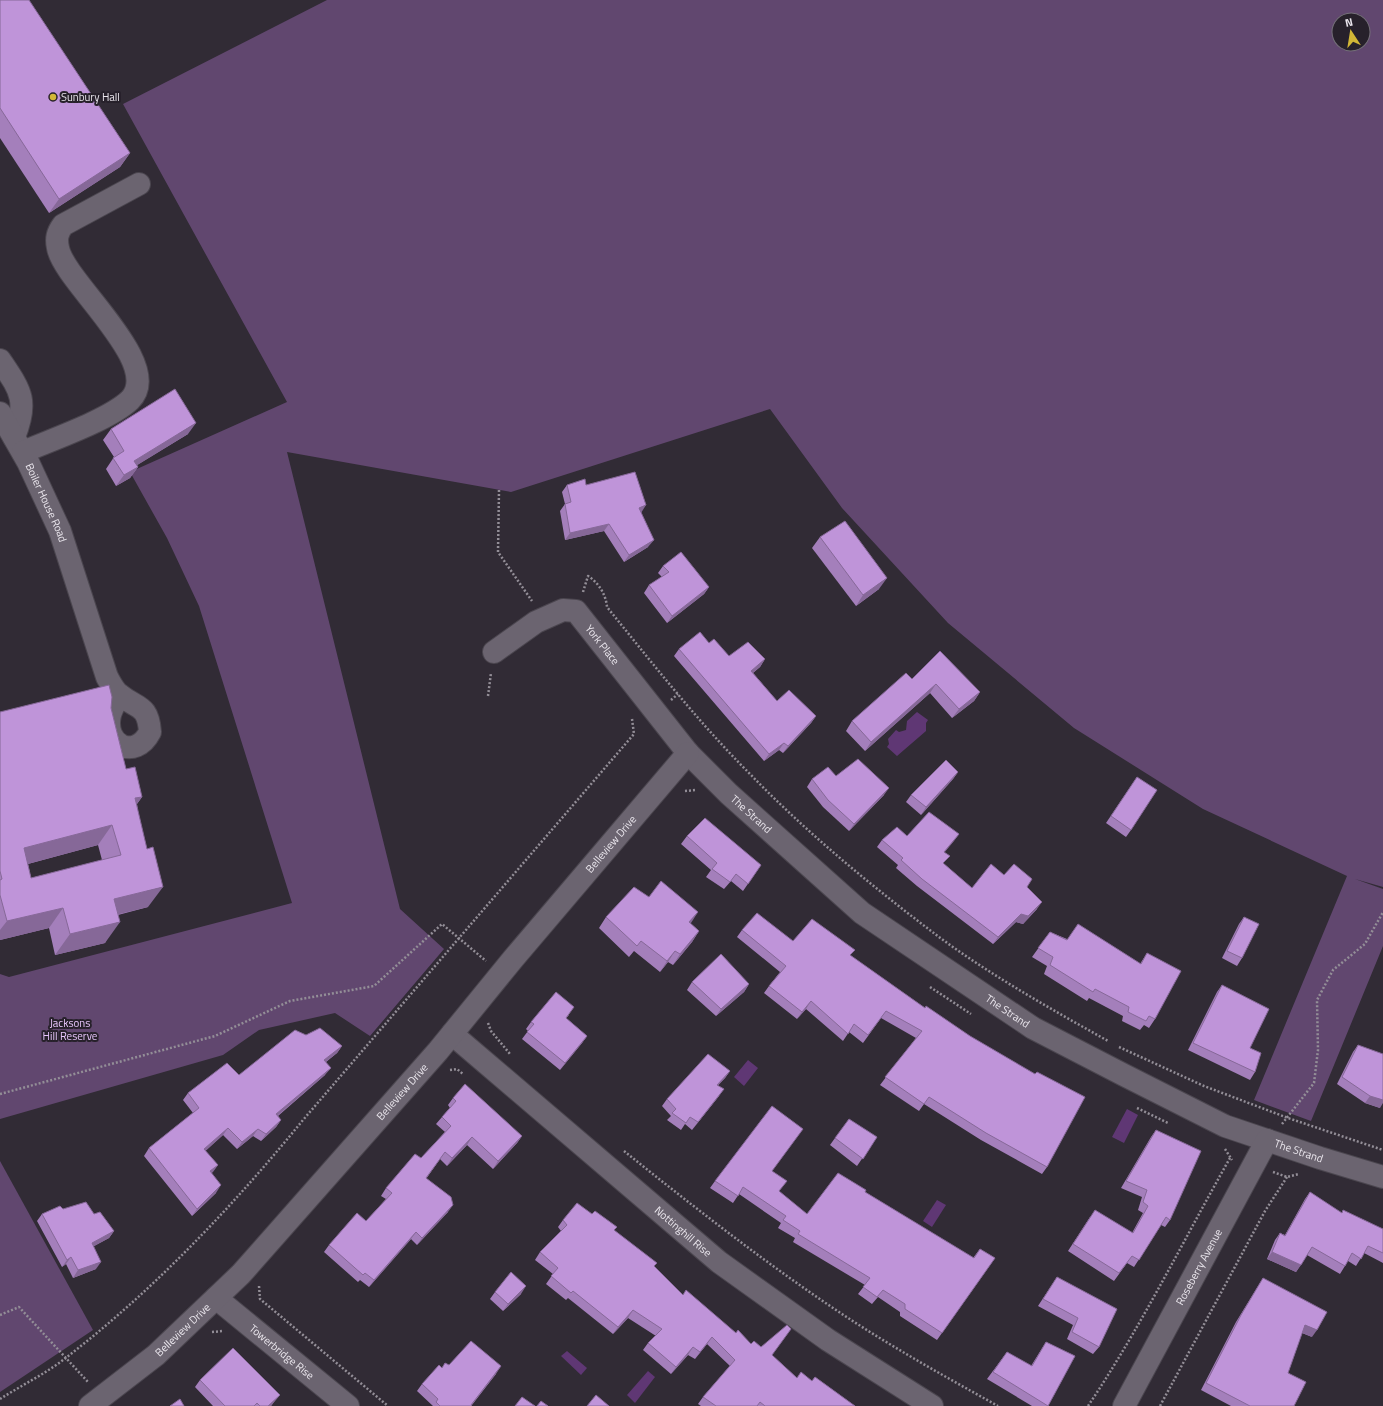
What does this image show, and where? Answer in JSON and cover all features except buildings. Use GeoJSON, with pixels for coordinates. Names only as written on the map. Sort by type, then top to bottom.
{"type":"FeatureCollection","features":[{"type":"Feature","properties":{"kind":"street"},"geometry":{"type":"LineString","coordinates":[[0,360],[20,393],[23,404],[19,444],[85,426],[111,412],[130,399],[136,386],[136,371],[127,350],[102,312],[64,263],[58,249],[57,234],[62,225],[139,184]]}},
{"type":"Feature","properties":{"kind":"street","name":"Boiler House Road"},"geometry":{"type":"LineString","coordinates":[[0,413],[19,444],[60,530],[107,676],[119,695]]}},
{"type":"Feature","properties":{"kind":"street"},"geometry":{"type":"LineString","coordinates":[[495,661],[536,622],[563,610],[576,611]]}},
{"type":"Feature","properties":{"kind":"street","name":"York Place"},"geometry":{"type":"LineString","coordinates":[[576,611],[688,753]]}},
{"type":"Feature","properties":{"kind":"street","name":"Belleview Drive"},"geometry":{"type":"LineString","coordinates":[[96,1401],[156,1355],[241,1274],[452,1034],[688,753]]}},
{"type":"Feature","properties":{"kind":"street","name":"The Strand"},"geometry":{"type":"LineString","coordinates":[[688,753],[729,794],[862,913],[1033,1028],[1225,1126],[1383,1177]]}},
{"type":"Feature","properties":{"kind":"street","name":"Nottinghill Rise"},"geometry":{"type":"LineString","coordinates":[[452,1034],[719,1262],[828,1340],[932,1406]]}},
{"type":"Feature","properties":{"kind":"street","name":"Roseberry Avenue"},"geometry":{"type":"LineString","coordinates":[[1127,1402],[1267,1140]]}},
{"type":"Feature","properties":{"kind":"street","name":"Towerbridge Rise"},"geometry":{"type":"LineString","coordinates":[[216,1298],[348,1406]]}},
{"type":"Feature","properties":{"kind":"path"},"geometry":{"type":"LineString","coordinates":[[499,490],[498,552],[544,619]]}},
{"type":"Feature","properties":{"kind":"path"},"geometry":{"type":"LineString","coordinates":[[576,611],[588,576],[594,580],[606,597],[607,607],[665,680],[751,775],[841,859],[940,938],[1036,1000],[1114,1044],[1204,1086],[1288,1118],[1383,1150]]}},
{"type":"Feature","properties":{"kind":"path"},"geometry":{"type":"LineString","coordinates":[[488,696],[490,674],[495,661]]}},
{"type":"Feature","properties":{"kind":"path"},"geometry":{"type":"LineString","coordinates":[[0,1399],[66,1358],[159,1278],[259,1174],[302,1120],[634,734],[632,716]]}},
{"type":"Feature","properties":{"kind":"path"},"geometry":{"type":"LineString","coordinates":[[680,796],[685,790],[697,790],[700,793]]}},
{"type":"Feature","properties":{"kind":"path"},"geometry":{"type":"LineString","coordinates":[[1267,1140],[1288,1118],[1314,1083],[1318,1050],[1317,1000],[1333,970],[1365,944],[1383,912]]}},
{"type":"Feature","properties":{"kind":"path"},"geometry":{"type":"LineString","coordinates":[[0,1094],[215,1036],[290,1001],[374,986],[442,924],[501,974]]}},
{"type":"Feature","properties":{"kind":"path"},"geometry":{"type":"LineString","coordinates":[[926,984],[977,1018]]}},
{"type":"Feature","properties":{"kind":"path"},"geometry":{"type":"LineString","coordinates":[[488,1022],[491,1031],[511,1055]]}},
{"type":"Feature","properties":{"kind":"path"},"geometry":{"type":"LineString","coordinates":[[446,1071],[457,1069],[469,1079]]}},
{"type":"Feature","properties":{"kind":"path"},"geometry":{"type":"LineString","coordinates":[[1131,1104],[1170,1124]]}},
{"type":"Feature","properties":{"kind":"path"},"geometry":{"type":"LineString","coordinates":[[1088,1406],[1120,1358],[1230,1158],[1223,1145]]}},
{"type":"Feature","properties":{"kind":"path"},"geometry":{"type":"LineString","coordinates":[[623,1150],[732,1237],[840,1312],[925,1366],[998,1406]]}},
{"type":"Feature","properties":{"kind":"path"},"geometry":{"type":"LineString","coordinates":[[1250,1172],[1273,1172],[1287,1177],[1298,1174],[1305,1176]]}},
{"type":"Feature","properties":{"kind":"path"},"geometry":{"type":"LineString","coordinates":[[1160,1406],[1265,1211],[1287,1177]]}},
{"type":"Feature","properties":{"kind":"path"},"geometry":{"type":"LineString","coordinates":[[260,1284],[260,1299],[388,1406]]}},
{"type":"Feature","properties":{"kind":"path"},"geometry":{"type":"LineString","coordinates":[[0,1315],[19,1308],[66,1358],[96,1401]]}},
{"type":"Feature","properties":{"kind":"path"},"geometry":{"type":"LineString","coordinates":[[256,1330],[275,1312]]}},
{"type":"Feature","properties":{"kind":"path"},"geometry":{"type":"LineString","coordinates":[[207,1336],[213,1331],[227,1330]]}},
{"type":"Feature","properties":{"kind":"green space","name":"Jacksons Hill Reserve"},"geometry":{"type":"Polygon","coordinates":[[[327,0],[1383,0],[1383,887],[1355,879],[1383,889],[1383,946],[1311,1121],[1254,1100],[1347,876],[1203,809],[1074,728],[948,623],[842,508],[770,409],[511,492],[287,452],[400,909],[444,949],[370,1036],[335,1013],[259,1030],[223,1055],[0,1119],[0,974],[9,977],[292,903],[199,606],[167,538],[130,472],[287,402],[123,104],[327,0]]]}},
{"type":"Feature","properties":{"kind":"green space"},"geometry":{"type":"Polygon","coordinates":[[[0,1161],[93,1330],[0,1392],[0,1161]]]}},
{"type":"Feature","properties":{"kind":"shaded area"},"geometry":{"type":"Polygon","coordinates":[[[917,712],[928,720],[926,723],[926,731],[897,756],[887,747],[889,744],[888,739],[896,730],[899,732],[906,730],[907,721],[917,712]]]}},
{"type":"Feature","properties":{"kind":"shaded area"},"geometry":{"type":"Polygon","coordinates":[[[748,1060],[758,1068],[744,1086],[734,1077],[748,1060]]]}},
{"type":"Feature","properties":{"kind":"shaded area"},"geometry":{"type":"Polygon","coordinates":[[[1127,1109],[1138,1115],[1124,1143],[1112,1137],[1127,1109]]]}},
{"type":"Feature","properties":{"kind":"shaded area"},"geometry":{"type":"Polygon","coordinates":[[[937,1200],[946,1205],[932,1227],[923,1221],[937,1200]]]}},
{"type":"Feature","properties":{"kind":"shaded area"},"geometry":{"type":"Polygon","coordinates":[[[567,1351],[587,1368],[581,1375],[561,1356],[567,1351]]]}},
{"type":"Feature","properties":{"kind":"shaded area"},"geometry":{"type":"Polygon","coordinates":[[[648,1371],[655,1377],[635,1403],[627,1395],[648,1371]]]}},
{"type":"Feature","properties":{"kind":"place","name":"Sunbury Hall"},"geometry":{"type":"Point","coordinates":[53,97]}}]}
